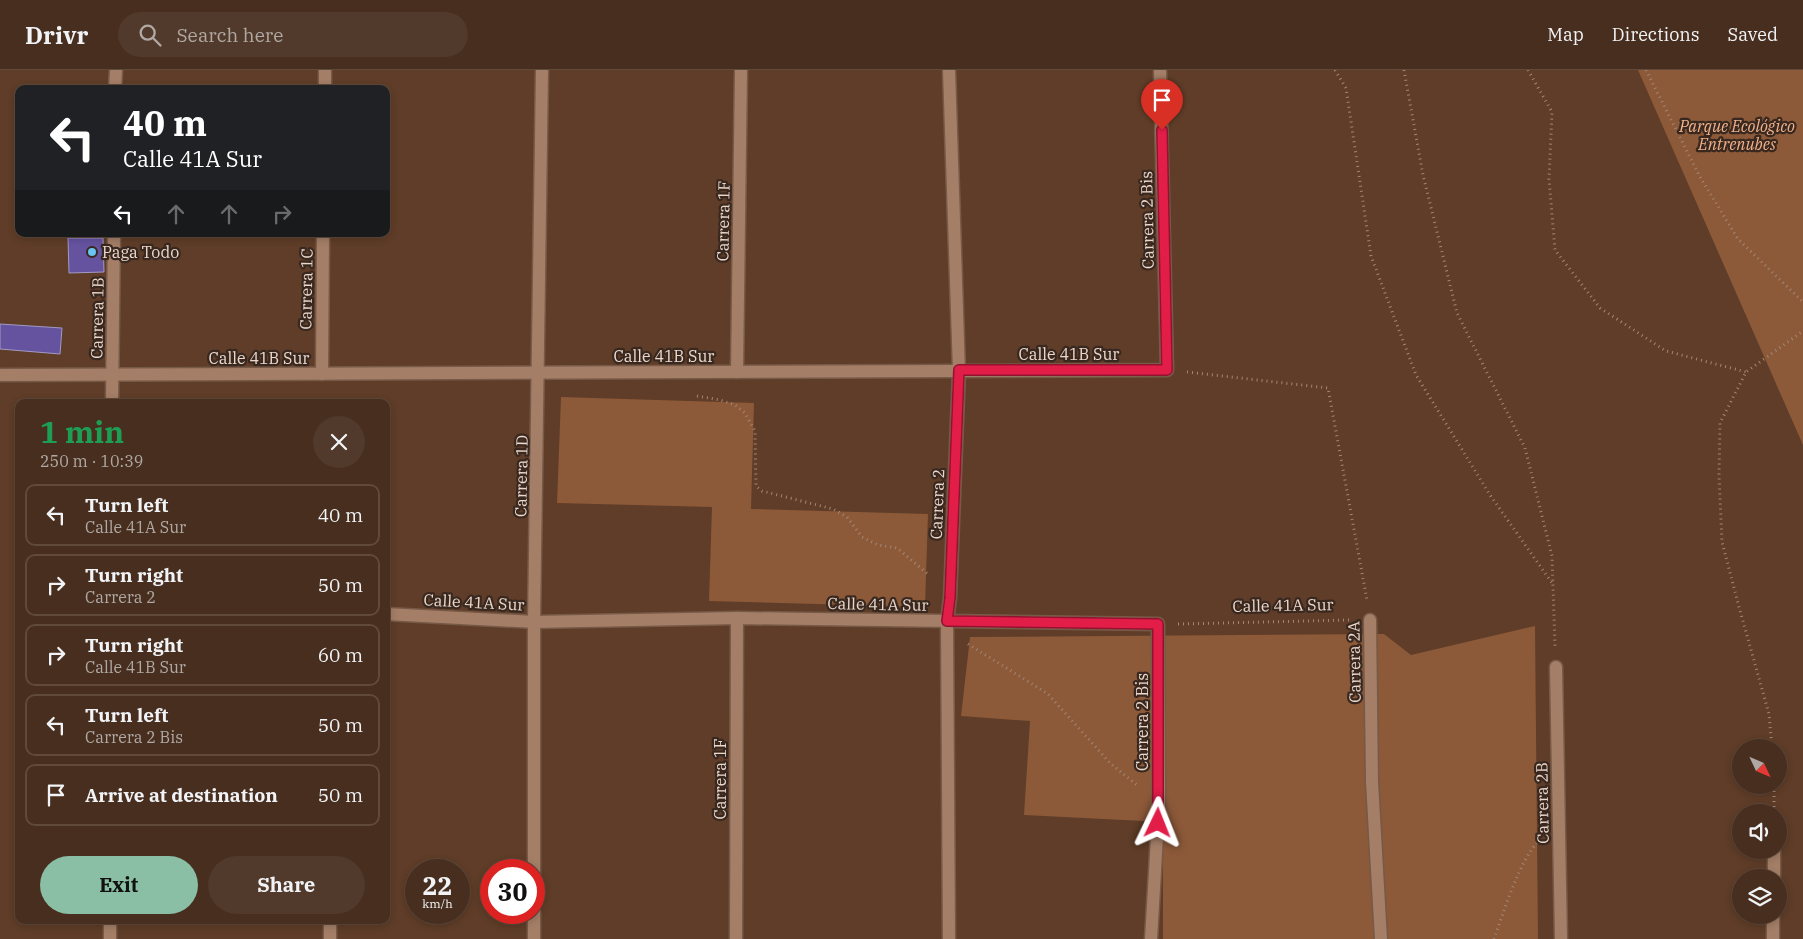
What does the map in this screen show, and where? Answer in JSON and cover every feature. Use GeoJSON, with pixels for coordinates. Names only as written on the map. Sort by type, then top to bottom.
{"type":"FeatureCollection","features":[{"type":"Feature","properties":{"kind":"street"},"geometry":{"type":"LineString","coordinates":[[115,85],[116,70]]}},
{"type":"Feature","properties":{"kind":"street"},"geometry":{"type":"LineString","coordinates":[[325,70],[325,85]]}},
{"type":"Feature","properties":{"kind":"street","name":"Carrera 1D"},"geometry":{"type":"LineString","coordinates":[[534,859],[534,622],[542,70]]}},
{"type":"Feature","properties":{"kind":"street","name":"Carrera 1F"},"geometry":{"type":"LineString","coordinates":[[737,372],[741,70]]}},
{"type":"Feature","properties":{"kind":"street","name":"Carrera 2"},"geometry":{"type":"LineString","coordinates":[[949,70],[959,370],[948,626],[949,939]]}},
{"type":"Feature","properties":{"kind":"street","name":"Carrera 2 Bis"},"geometry":{"type":"LineString","coordinates":[[1160,70],[1167,370]]}},
{"type":"Feature","properties":{"kind":"street","name":"Carrera 1B"},"geometry":{"type":"LineString","coordinates":[[112,399],[114,237]]}},
{"type":"Feature","properties":{"kind":"street","name":"Carrera 1C"},"geometry":{"type":"LineString","coordinates":[[322,374],[323,237]]}},
{"type":"Feature","properties":{"kind":"street","name":"Calle 41B Sur"},"geometry":{"type":"LineString","coordinates":[[0,376],[1167,370]]}},
{"type":"Feature","properties":{"kind":"street","name":"Calle 41A Sur"},"geometry":{"type":"LineString","coordinates":[[390,614],[534,622],[738,618],[948,626],[1158,624]]}},
{"type":"Feature","properties":{"kind":"street","name":"Carrera 1F"},"geometry":{"type":"LineString","coordinates":[[736,939],[738,618]]}},
{"type":"Feature","properties":{"kind":"street","name":"Carrera 2A"},"geometry":{"type":"LineString","coordinates":[[1370,620],[1372,782],[1381,939]]}},
{"type":"Feature","properties":{"kind":"street","name":"Carrera 2 Bis"},"geometry":{"type":"LineString","coordinates":[[1151,939],[1159,804],[1158,624]]}},
{"type":"Feature","properties":{"kind":"street","name":"Carrera 2B"},"geometry":{"type":"LineString","coordinates":[[1556,667],[1561,939]]}},
{"type":"Feature","properties":{"kind":"street"},"geometry":{"type":"LineString","coordinates":[[110,924],[110,939]]}},
{"type":"Feature","properties":{"kind":"street"},"geometry":{"type":"LineString","coordinates":[[330,924],[330,939]]}},
{"type":"Feature","properties":{"kind":"street"},"geometry":{"type":"LineString","coordinates":[[534,924],[534,939]]}},
{"type":"Feature","properties":{"kind":"street"},"geometry":{"type":"LineString","coordinates":[[1773,924],[1773,939]]}},
{"type":"Feature","properties":{"kind":"path"},"geometry":{"type":"LineString","coordinates":[[1335,70],[1346,88],[1371,256],[1416,375],[1490,495],[1553,584]]}},
{"type":"Feature","properties":{"kind":"path"},"geometry":{"type":"LineString","coordinates":[[1404,70],[1423,175],[1457,313],[1526,448],[1552,556],[1556,667]]}},
{"type":"Feature","properties":{"kind":"path"},"geometry":{"type":"LineString","coordinates":[[1528,70],[1552,112],[1549,179],[1555,250],[1600,308],[1666,351],[1746,372]]}},
{"type":"Feature","properties":{"kind":"path"},"geometry":{"type":"LineString","coordinates":[[1646,70],[1700,177],[1738,238],[1803,302]]}},
{"type":"Feature","properties":{"kind":"path"},"geometry":{"type":"LineString","coordinates":[[1771,739],[1769,714],[1722,542],[1719,475],[1720,423],[1746,372],[1803,331]]}},
{"type":"Feature","properties":{"kind":"path","name":"Carrera 2A"},"geometry":{"type":"LineString","coordinates":[[1167,370],[1328,388],[1370,620]]}},
{"type":"Feature","properties":{"kind":"path"},"geometry":{"type":"LineString","coordinates":[[693,395],[735,405],[745,413],[755,431],[756,486],[762,491],[833,509],[847,517],[862,537],[878,545],[897,548],[925,570],[950,598]]}},
{"type":"Feature","properties":{"kind":"path","name":"Calle 41A Sur"},"geometry":{"type":"LineString","coordinates":[[1158,624],[1370,620]]}},
{"type":"Feature","properties":{"kind":"path"},"geometry":{"type":"LineString","coordinates":[[948,626],[1048,694],[1110,763],[1159,804]]}},
{"type":"Feature","properties":{"kind":"path"},"geometry":{"type":"LineString","coordinates":[[1494,939],[1515,883],[1532,848],[1559,823]]}},
{"type":"Feature","properties":{"kind":"green space","name":"Parque Ecológico Entrenubes"},"geometry":{"type":"Polygon","coordinates":[[[1638,70],[1803,70],[1803,445],[1638,70]]]}},
{"type":"Feature","properties":{"kind":"green space"},"geometry":{"type":"Polygon","coordinates":[[[561,397],[754,403],[751,509],[928,514],[925,607],[709,601],[712,507],[557,503],[561,397]]]}},
{"type":"Feature","properties":{"kind":"green space"},"geometry":{"type":"Polygon","coordinates":[[[1535,626],[1538,939],[1163,939],[1163,822],[1024,815],[1030,721],[961,716],[970,637],[1384,634],[1411,655],[1535,626]]]}},
{"type":"Feature","properties":{"kind":"building"},"geometry":{"type":"Polygon","coordinates":[[[68,238],[103,238],[104,272],[69,273],[68,238]]]}},
{"type":"Feature","properties":{"kind":"building"},"geometry":{"type":"Polygon","coordinates":[[[0,324],[62,328],[60,354],[0,349],[0,324]]]}},
{"type":"Feature","properties":{"kind":"place","name":"Paga Todo"},"geometry":{"type":"Point","coordinates":[92,252]}},
{"type":"Feature","properties":{"kind":"route"},"geometry":{"type":"LineString","coordinates":[[1158,823],[1158,624],[947,621],[950,598],[959,370],[1167,370],[1162,130]]}}]}
